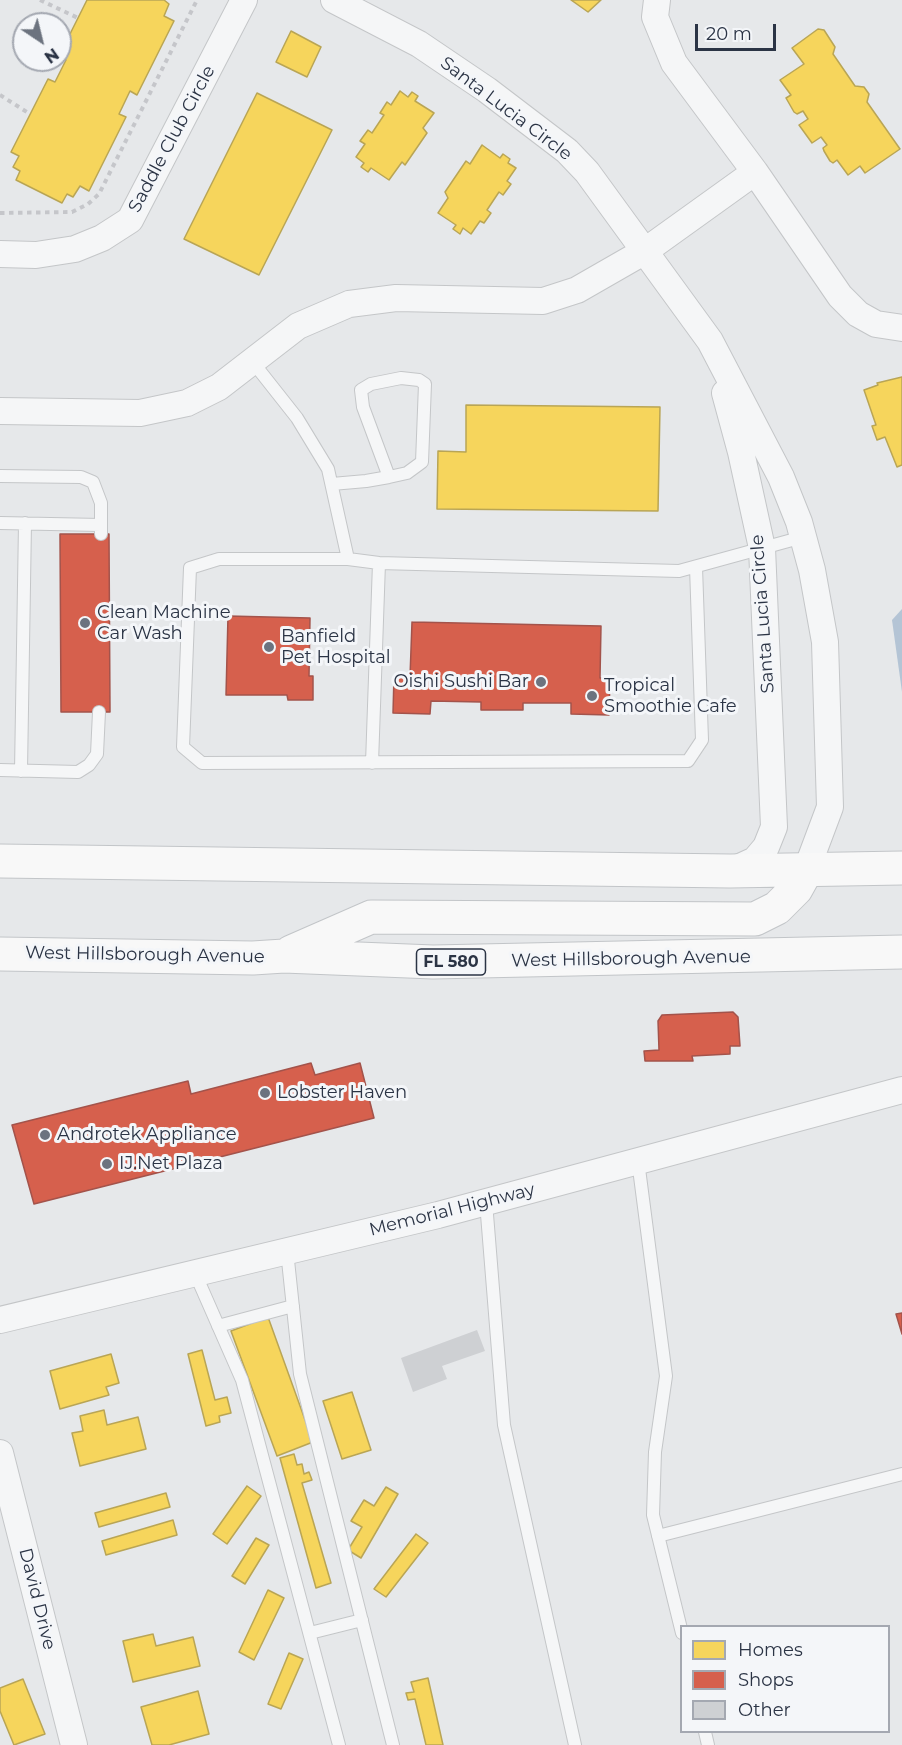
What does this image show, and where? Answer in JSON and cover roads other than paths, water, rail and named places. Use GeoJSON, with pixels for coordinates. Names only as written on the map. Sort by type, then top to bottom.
{"type":"FeatureCollection","features":[{"type":"Feature","properties":{"kind":"main road"},"geometry":{"type":"LineString","coordinates":[[0,861],[730,871],[902,868]]}},
{"type":"Feature","properties":{"kind":"main road"},"geometry":{"type":"LineString","coordinates":[[284,956],[371,916],[755,919],[777,908],[796,889],[806,871]]}},
{"type":"Feature","properties":{"kind":"main road","name":"West Hillsborough Avenue"},"geometry":{"type":"LineString","coordinates":[[0,954],[253,958],[284,956],[433,962],[902,952]]}},
{"type":"Feature","properties":{"kind":"street","name":"Saddle Club Circle"},"geometry":{"type":"LineString","coordinates":[[0,254],[36,255],[75,249],[102,238],[130,220],[244,0]]}},
{"type":"Feature","properties":{"kind":"street","name":"Santa Lucia Circle"},"geometry":{"type":"LineString","coordinates":[[334,0],[419,44],[487,90],[567,151],[586,172],[710,341],[781,477],[803,537],[812,570],[825,642],[830,807],[806,871]]}},
{"type":"Feature","properties":{"kind":"street"},"geometry":{"type":"LineString","coordinates":[[657,0],[655,17],[674,63],[755,172],[840,296],[858,314],[876,324],[902,328]]}},
{"type":"Feature","properties":{"kind":"street"},"geometry":{"type":"LineString","coordinates":[[0,411],[140,413],[187,403],[219,387],[298,326],[349,304],[396,298],[543,301],[577,290],[645,251],[755,172]]}},
{"type":"Feature","properties":{"kind":"street","name":"Santa Lucia Circle"},"geometry":{"type":"LineString","coordinates":[[710,341],[741,452],[762,548],[774,827],[766,848],[755,860],[730,871]]}},
{"type":"Feature","properties":{"kind":"street","name":"Memorial Highway"},"geometry":{"type":"LineString","coordinates":[[0,1320],[486,1202],[902,1090]]}},
{"type":"Feature","properties":{"kind":"street","name":"David Drive"},"geometry":{"type":"LineString","coordinates":[[0,1453],[74,1745]]}},
{"type":"Feature","properties":{"kind":"lane"},"geometry":{"type":"LineString","coordinates":[[252,361],[315,446],[332,484],[348,559]]}},
{"type":"Feature","properties":{"kind":"lane"},"geometry":{"type":"LineString","coordinates":[[332,484],[389,477],[406,473],[422,462],[425,384],[419,380],[401,378],[371,384],[361,390],[363,406],[389,477]]}},
{"type":"Feature","properties":{"kind":"lane"},"geometry":{"type":"LineString","coordinates":[[0,476],[81,477],[93,482],[101,502],[101,529],[0,523]]}},
{"type":"Feature","properties":{"kind":"lane"},"geometry":{"type":"LineString","coordinates":[[21,771],[25,523]]}},
{"type":"Feature","properties":{"kind":"lane"},"geometry":{"type":"LineString","coordinates":[[696,567],[702,740],[688,761],[202,763],[183,747],[190,568],[219,559],[348,559],[380,563],[679,572],[696,567],[762,548],[803,537]]}},
{"type":"Feature","properties":{"kind":"lane"},"geometry":{"type":"LineString","coordinates":[[372,763],[380,563]]}},
{"type":"Feature","properties":{"kind":"lane"},"geometry":{"type":"LineString","coordinates":[[0,770],[78,772],[89,765],[97,754],[99,712]]}},
{"type":"Feature","properties":{"kind":"lane"},"geometry":{"type":"LineString","coordinates":[[638,1161],[666,1376],[655,1452],[653,1515],[680,1630]]}},
{"type":"Feature","properties":{"kind":"lane"},"geometry":{"type":"LineString","coordinates":[[486,1202],[504,1425],[575,1745]]}},
{"type":"Feature","properties":{"kind":"lane"},"geometry":{"type":"LineString","coordinates":[[287,1251],[300,1374],[393,1745]]}},
{"type":"Feature","properties":{"kind":"lane"},"geometry":{"type":"LineString","coordinates":[[195,1273],[242,1380],[339,1745]]}},
{"type":"Feature","properties":{"kind":"lane"},"geometry":{"type":"LineString","coordinates":[[218,1326],[293,1306]]}},
{"type":"Feature","properties":{"kind":"lane"},"geometry":{"type":"LineString","coordinates":[[658,1536],[902,1474]]}},
{"type":"Feature","properties":{"kind":"lane"},"geometry":{"type":"LineString","coordinates":[[310,1633],[362,1620]]}},
{"type":"Feature","properties":{"kind":"water"},"geometry":{"type":"Polygon","coordinates":[[[902,609],[902,692],[892,620],[902,609]]]}},
{"type":"Feature","properties":{"kind":"place","name":"Clean Machine Car Wash"},"geometry":{"type":"Point","coordinates":[85,623]}},
{"type":"Feature","properties":{"kind":"place","name":"Banfield Pet Hospital"},"geometry":{"type":"Point","coordinates":[269,647]}},
{"type":"Feature","properties":{"kind":"place","name":"Oishi Sushi Bar"},"geometry":{"type":"Point","coordinates":[541,682]}},
{"type":"Feature","properties":{"kind":"place","name":"Tropical Smoothie Cafe"},"geometry":{"type":"Point","coordinates":[592,696]}},
{"type":"Feature","properties":{"kind":"place","name":"Lobster Haven"},"geometry":{"type":"Point","coordinates":[265,1093]}},
{"type":"Feature","properties":{"kind":"place","name":"Androtek Appliance"},"geometry":{"type":"Point","coordinates":[45,1135]}},
{"type":"Feature","properties":{"kind":"place","name":"IJ.Net Plaza"},"geometry":{"type":"Point","coordinates":[107,1164]}}]}
